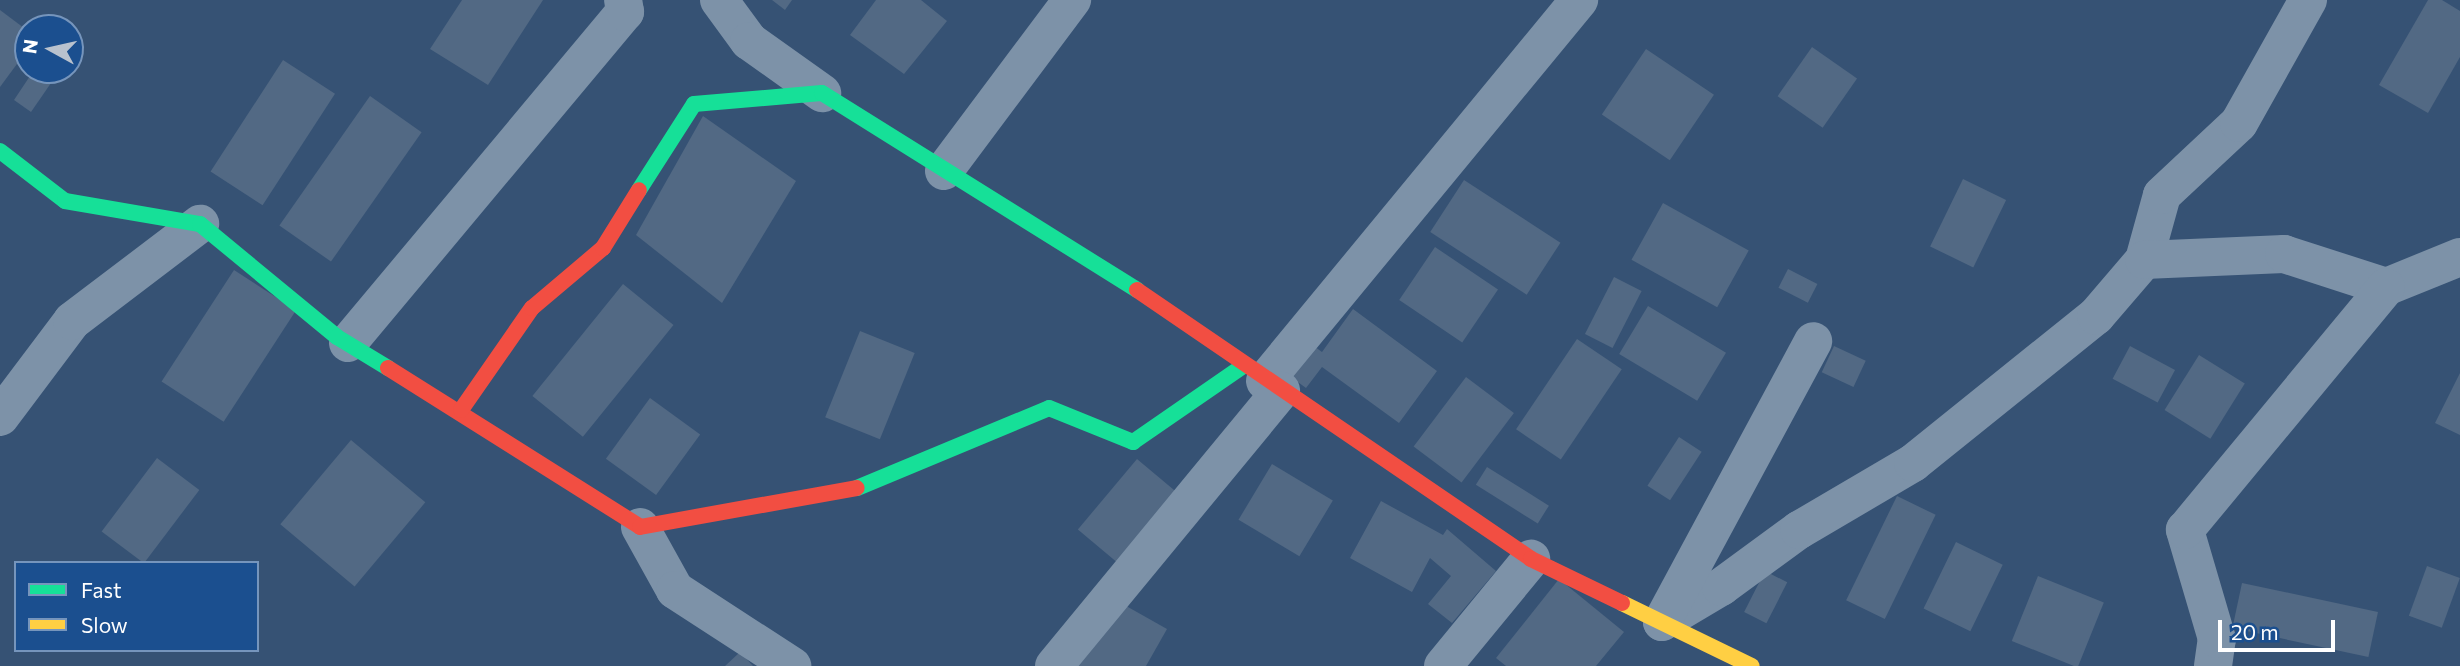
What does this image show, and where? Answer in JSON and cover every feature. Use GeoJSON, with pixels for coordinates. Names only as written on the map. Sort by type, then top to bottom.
{"type":"FeatureCollection","features":[{"type":"Feature","properties":{"kind":"street"},"geometry":{"type":"LineString","coordinates":[[348,343],[625,12],[623,0]]}},
{"type":"Feature","properties":{"kind":"street"},"geometry":{"type":"LineString","coordinates":[[719,0],[749,41],[822,93],[944,172],[1126,282],[1263,379],[1531,559],[1752,666]]}},
{"type":"Feature","properties":{"kind":"street"},"geometry":{"type":"LineString","coordinates":[[944,172],[1072,0]]}},
{"type":"Feature","properties":{"kind":"street"},"geometry":{"type":"LineString","coordinates":[[1054,666],[1263,379],[1580,0]]}},
{"type":"Feature","properties":{"kind":"street"},"geometry":{"type":"LineString","coordinates":[[1662,622],[1721,587],[1799,530],[1913,463],[2096,316],[2144,260],[2162,195],[2239,123],[2308,0]]}},
{"type":"Feature","properties":{"kind":"street"},"geometry":{"type":"LineString","coordinates":[[461,410],[532,308],[603,248],[694,104],[822,93]]}},
{"type":"Feature","properties":{"kind":"street"},"geometry":{"type":"LineString","coordinates":[[0,150],[65,201],[200,224],[348,343],[461,410],[640,527],[675,590],[792,666]]}},
{"type":"Feature","properties":{"kind":"street"},"geometry":{"type":"LineString","coordinates":[[0,416],[72,321],[200,224]]}},
{"type":"Feature","properties":{"kind":"street"},"geometry":{"type":"LineString","coordinates":[[2144,260],[2284,254],[2386,287]]}},
{"type":"Feature","properties":{"kind":"street"},"geometry":{"type":"LineString","coordinates":[[2213,666],[2217,639],[2185,530],[2386,287],[2460,257]]}},
{"type":"Feature","properties":{"kind":"street"},"geometry":{"type":"LineString","coordinates":[[1662,622],[1813,341]]}},
{"type":"Feature","properties":{"kind":"street"},"geometry":{"type":"LineString","coordinates":[[640,527],[865,486],[1049,408],[1133,442],[1263,379]]}},
{"type":"Feature","properties":{"kind":"street"},"geometry":{"type":"LineString","coordinates":[[1443,666],[1531,559]]}},
{"type":"Feature","properties":{"kind":"building"},"geometry":{"type":"Polygon","coordinates":[[[462,0],[543,0],[488,85],[430,49],[462,0]]]}},
{"type":"Feature","properties":{"kind":"building"},"geometry":{"type":"Polygon","coordinates":[[[772,0],[792,0],[785,10],[772,0]]]}},
{"type":"Feature","properties":{"kind":"building"},"geometry":{"type":"Polygon","coordinates":[[[876,0],[921,0],[947,21],[904,74],[850,35],[876,0]]]}},
{"type":"Feature","properties":{"kind":"building"},"geometry":{"type":"Polygon","coordinates":[[[2428,0],[2442,0],[2460,11],[2460,57],[2428,113],[2379,85],[2428,0]]]}},
{"type":"Feature","properties":{"kind":"building"},"geometry":{"type":"Polygon","coordinates":[[[0,10],[14,20],[14,68],[0,87],[0,10]]]}},
{"type":"Feature","properties":{"kind":"building"},"geometry":{"type":"Polygon","coordinates":[[[1812,47],[1857,79],[1823,128],[1778,96],[1812,47]]]}},
{"type":"Feature","properties":{"kind":"building"},"geometry":{"type":"Polygon","coordinates":[[[1646,49],[1714,95],[1670,160],[1602,114],[1646,49]]]}},
{"type":"Feature","properties":{"kind":"building"},"geometry":{"type":"Polygon","coordinates":[[[283,60],[335,94],[263,205],[211,172],[283,60]]]}},
{"type":"Feature","properties":{"kind":"building"},"geometry":{"type":"Polygon","coordinates":[[[25,84],[50,84],[31,112],[14,100],[25,84]]]}},
{"type":"Feature","properties":{"kind":"building"},"geometry":{"type":"Polygon","coordinates":[[[370,96],[422,132],[331,262],[279,225],[370,96]]]}},
{"type":"Feature","properties":{"kind":"building"},"geometry":{"type":"Polygon","coordinates":[[[703,116],[796,181],[722,303],[636,235],[703,116]]]}},
{"type":"Feature","properties":{"kind":"building"},"geometry":{"type":"Polygon","coordinates":[[[1963,179],[2006,200],[1973,267],[1930,246],[1963,179]]]}},
{"type":"Feature","properties":{"kind":"building"},"geometry":{"type":"Polygon","coordinates":[[[1464,180],[1560,243],[1527,295],[1430,232],[1464,180]]]}},
{"type":"Feature","properties":{"kind":"building"},"geometry":{"type":"Polygon","coordinates":[[[1663,203],[1749,251],[1717,307],[1631,260],[1663,203]]]}},
{"type":"Feature","properties":{"kind":"building"},"geometry":{"type":"Polygon","coordinates":[[[1435,247],[1498,289],[1462,343],[1399,300],[1435,247]]]}},
{"type":"Feature","properties":{"kind":"building"},"geometry":{"type":"Polygon","coordinates":[[[1788,269],[1817,284],[1808,303],[1778,288],[1788,269]]]}},
{"type":"Feature","properties":{"kind":"building"},"geometry":{"type":"Polygon","coordinates":[[[234,270],[296,310],[224,422],[162,382],[234,270]]]}},
{"type":"Feature","properties":{"kind":"building"},"geometry":{"type":"Polygon","coordinates":[[[1614,277],[1642,291],[1613,348],[1585,334],[1614,277]]]}},
{"type":"Feature","properties":{"kind":"building"},"geometry":{"type":"Polygon","coordinates":[[[623,284],[674,325],[583,437],[532,396],[623,284]]]}},
{"type":"Feature","properties":{"kind":"building"},"geometry":{"type":"Polygon","coordinates":[[[1648,306],[1726,353],[1697,401],[1619,354],[1648,306]]]}},
{"type":"Feature","properties":{"kind":"building"},"geometry":{"type":"Polygon","coordinates":[[[1353,309],[1437,371],[1399,423],[1322,367],[1306,388],[1284,372],[1307,341],[1322,352],[1353,309]]]}},
{"type":"Feature","properties":{"kind":"building"},"geometry":{"type":"Polygon","coordinates":[[[860,331],[915,353],[880,439],[825,417],[860,331]]]}},
{"type":"Feature","properties":{"kind":"building"},"geometry":{"type":"Polygon","coordinates":[[[1577,339],[1622,369],[1561,460],[1516,429],[1577,339]]]}},
{"type":"Feature","properties":{"kind":"building"},"geometry":{"type":"Polygon","coordinates":[[[1834,346],[1866,361],[1853,387],[1822,372],[1834,346]]]}},
{"type":"Feature","properties":{"kind":"building"},"geometry":{"type":"Polygon","coordinates":[[[2130,346],[2175,370],[2158,403],[2113,379],[2130,346]]]}},
{"type":"Feature","properties":{"kind":"building"},"geometry":{"type":"Polygon","coordinates":[[[2199,355],[2245,384],[2210,439],[2165,410],[2199,355]]]}},
{"type":"Feature","properties":{"kind":"building"},"geometry":{"type":"Polygon","coordinates":[[[2460,373],[2460,435],[2435,423],[2460,373]]]}},
{"type":"Feature","properties":{"kind":"building"},"geometry":{"type":"Polygon","coordinates":[[[1466,377],[1514,413],[1462,483],[1414,446],[1466,377]]]}},
{"type":"Feature","properties":{"kind":"building"},"geometry":{"type":"Polygon","coordinates":[[[650,398],[700,434],[656,495],[606,459],[650,398]]]}},
{"type":"Feature","properties":{"kind":"building"},"geometry":{"type":"Polygon","coordinates":[[[1679,437],[1702,452],[1670,500],[1647,486],[1679,437]]]}},
{"type":"Feature","properties":{"kind":"building"},"geometry":{"type":"Polygon","coordinates":[[[351,440],[425,502],[355,587],[280,524],[351,440]]]}},
{"type":"Feature","properties":{"kind":"building"},"geometry":{"type":"Polygon","coordinates":[[[157,458],[199,490],[146,561],[141,561],[102,531],[157,458]]]}},
{"type":"Feature","properties":{"kind":"building"},"geometry":{"type":"Polygon","coordinates":[[[1137,459],[1183,498],[1124,568],[1078,529],[1137,459]]]}},
{"type":"Feature","properties":{"kind":"building"},"geometry":{"type":"Polygon","coordinates":[[[1272,464],[1333,501],[1299,556],[1239,520],[1272,464]]]}},
{"type":"Feature","properties":{"kind":"building"},"geometry":{"type":"Polygon","coordinates":[[[1487,467],[1549,506],[1538,523],[1476,485],[1487,467]]]}},
{"type":"Feature","properties":{"kind":"building"},"geometry":{"type":"Polygon","coordinates":[[[1897,496],[1936,515],[1885,619],[1846,600],[1897,496]]]}},
{"type":"Feature","properties":{"kind":"building"},"geometry":{"type":"Polygon","coordinates":[[[1381,501],[1443,535],[1447,529],[1496,571],[1452,623],[1428,604],[1451,576],[1430,558],[1412,592],[1350,558],[1381,501]]]}},
{"type":"Feature","properties":{"kind":"building"},"geometry":{"type":"Polygon","coordinates":[[[1956,542],[2003,565],[1970,631],[1924,609],[1956,542]]]}},
{"type":"Feature","properties":{"kind":"building"},"geometry":{"type":"Polygon","coordinates":[[[2427,566],[2460,578],[2442,628],[2409,616],[2427,566]]]}},
{"type":"Feature","properties":{"kind":"building"},"geometry":{"type":"Polygon","coordinates":[[[1765,571],[1787,582],[1766,623],[1744,612],[1765,571]]]}},
{"type":"Feature","properties":{"kind":"building"},"geometry":{"type":"Polygon","coordinates":[[[2038,576],[2104,603],[2078,666],[2012,641],[2038,576]]]}},
{"type":"Feature","properties":{"kind":"building"},"geometry":{"type":"Polygon","coordinates":[[[1559,579],[1624,632],[1596,666],[1506,666],[1496,658],[1559,579]]]}},
{"type":"Feature","properties":{"kind":"building"},"geometry":{"type":"Polygon","coordinates":[[[2242,583],[2378,612],[2368,657],[2232,628],[2242,583]]]}},
{"type":"Feature","properties":{"kind":"building"},"geometry":{"type":"Polygon","coordinates":[[[1112,598],[1167,629],[1146,666],[1074,666],[1112,598]]]}},
{"type":"Feature","properties":{"kind":"building"},"geometry":{"type":"Polygon","coordinates":[[[740,652],[753,666],[725,666],[740,652]]]}},
{"type":"Feature","properties":{"kind":"traffic: fast"},"geometry":{"type":"LineString","coordinates":[[639,190],[694,104],[822,93],[1137,290]]}},
{"type":"Feature","properties":{"kind":"traffic: fast"},"geometry":{"type":"LineString","coordinates":[[0,151],[65,201],[200,224],[337,337],[388,368]]}},
{"type":"Feature","properties":{"kind":"traffic: fast"},"geometry":{"type":"LineString","coordinates":[[857,488],[1049,408],[1133,442],[1243,366]]}},
{"type":"Feature","properties":{"kind":"traffic: slow"},"geometry":{"type":"LineString","coordinates":[[1622,603],[1752,666]]}},
{"type":"Feature","properties":{"kind":"traffic: jam"},"geometry":{"type":"LineString","coordinates":[[461,410],[532,308],[603,248],[639,190]]}},
{"type":"Feature","properties":{"kind":"traffic: jam"},"geometry":{"type":"LineString","coordinates":[[1137,290],[1531,559],[1622,603]]}},
{"type":"Feature","properties":{"kind":"traffic: jam"},"geometry":{"type":"LineString","coordinates":[[388,368],[640,527],[857,488]]}}]}
